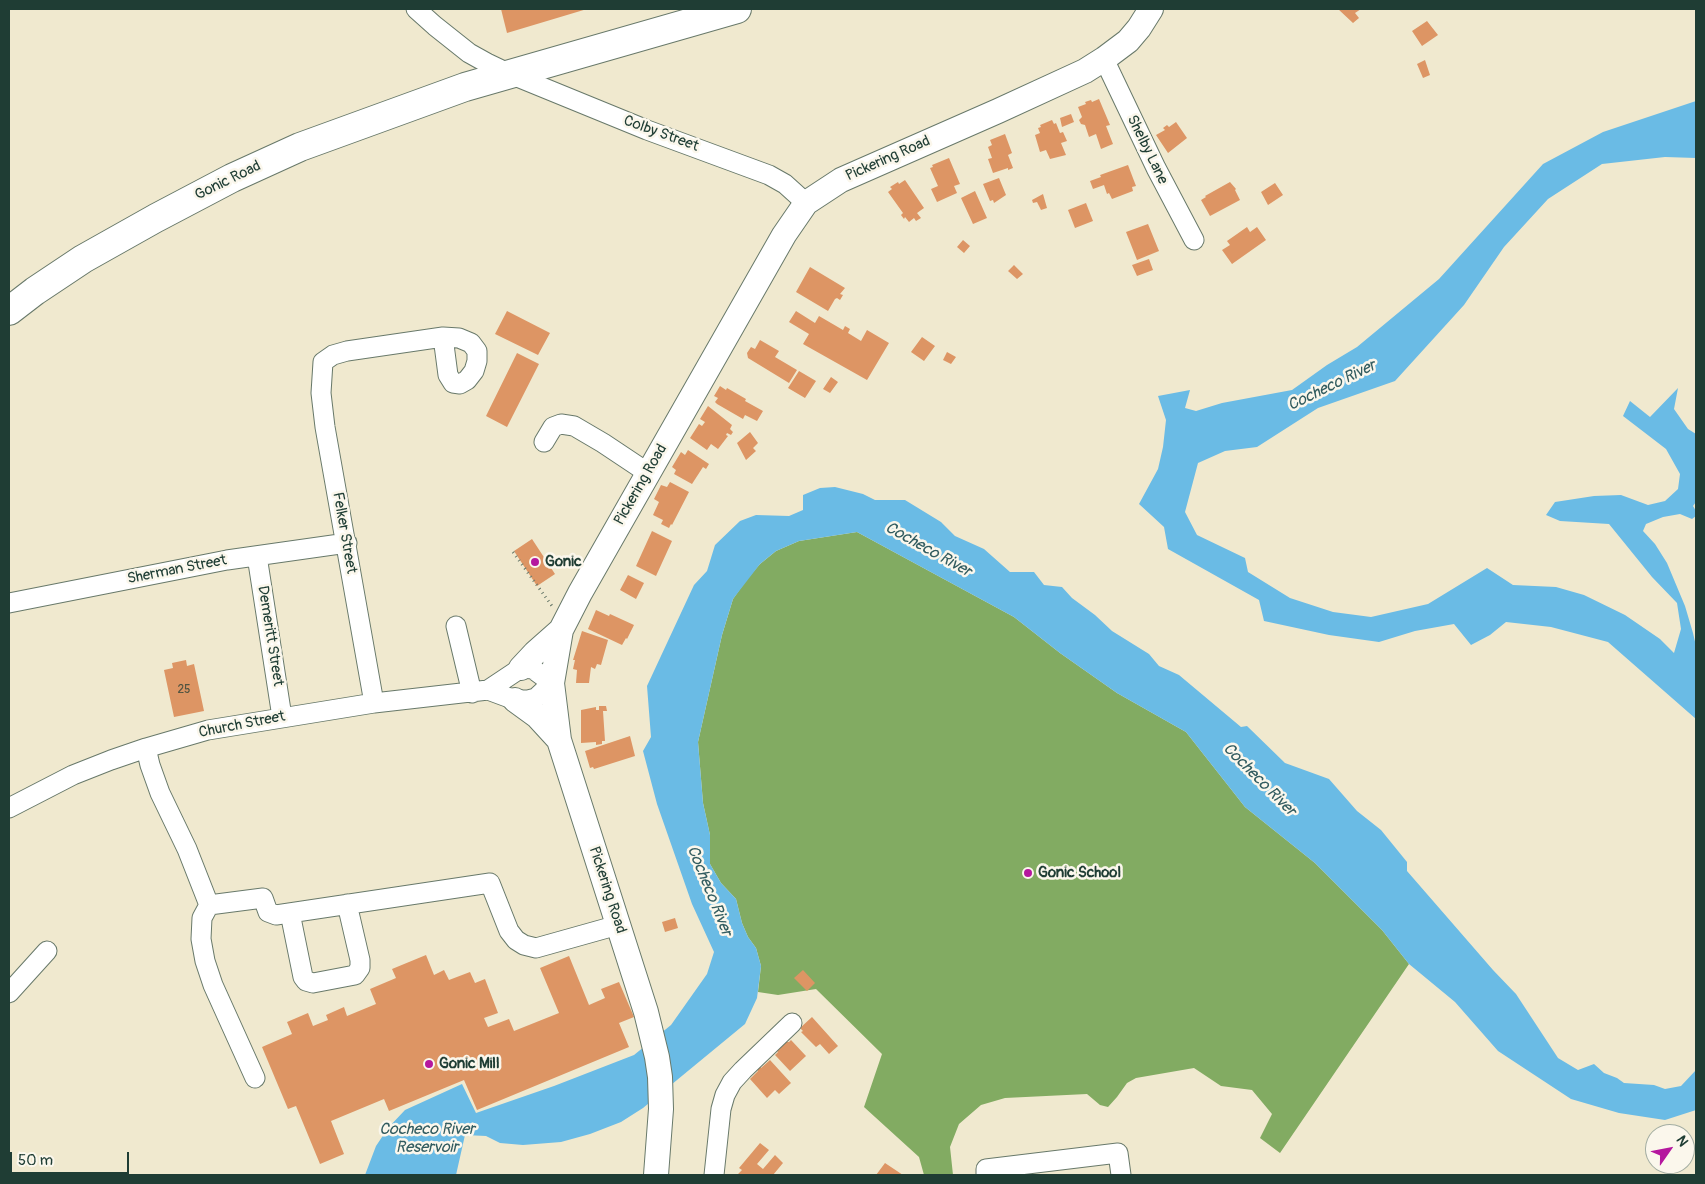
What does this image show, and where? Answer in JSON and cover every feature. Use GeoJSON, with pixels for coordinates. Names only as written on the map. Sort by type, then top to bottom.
{"type":"FeatureCollection","features":[{"type":"Feature","properties":{"kind":"highway","name":"Gonic Road"},"geometry":{"type":"LineString","coordinates":[[9,311],[83,259],[232,178],[300,147],[465,87],[736,9]]}},
{"type":"Feature","properties":{"kind":"main road","name":"Pickering Road"},"geometry":{"type":"LineString","coordinates":[[656,1175],[661,1109],[660,1077],[651,1032],[559,740],[552,683],[561,630],[580,593],[784,235],[806,203],[841,180],[1085,71],[1128,40],[1139,28],[1151,9]]}},
{"type":"Feature","properties":{"kind":"main road"},"geometry":{"type":"LineString","coordinates":[[521,668],[561,630]]}},
{"type":"Feature","properties":{"kind":"main road"},"geometry":{"type":"LineString","coordinates":[[515,700],[537,716],[559,740]]}},
{"type":"Feature","properties":{"kind":"street","name":"Colby Street"},"geometry":{"type":"LineString","coordinates":[[416,9],[470,53],[510,74],[647,130],[769,175],[785,184],[806,203]]}},
{"type":"Feature","properties":{"kind":"street","name":"Shelby Lane"},"geometry":{"type":"LineString","coordinates":[[1104,59],[1160,176],[1194,240]]}},
{"type":"Feature","properties":{"kind":"street","name":"Felker Street"},"geometry":{"type":"LineString","coordinates":[[374,703],[325,427],[322,393],[323,362],[333,355],[347,351],[443,337]]}},
{"type":"Feature","properties":{"kind":"street"},"geometry":{"type":"LineString","coordinates":[[544,442],[552,427],[562,424],[574,426],[648,473]]}},
{"type":"Feature","properties":{"kind":"street","name":"Sherman Street"},"geometry":{"type":"LineString","coordinates":[[9,603],[227,560],[347,543]]}},
{"type":"Feature","properties":{"kind":"street","name":"Demeritt Street"},"geometry":{"type":"LineString","coordinates":[[257,556],[282,717]]}},
{"type":"Feature","properties":{"kind":"street"},"geometry":{"type":"LineString","coordinates":[[456,626],[480,691]]}},
{"type":"Feature","properties":{"kind":"street"},"geometry":{"type":"LineString","coordinates":[[515,700],[536,698],[552,683],[533,669],[521,668]]}},
{"type":"Feature","properties":{"kind":"street","name":"Church Street"},"geometry":{"type":"LineString","coordinates":[[480,691],[521,668]]}},
{"type":"Feature","properties":{"kind":"street","name":"Church Street"},"geometry":{"type":"LineString","coordinates":[[9,808],[73,775],[146,748],[208,730],[374,703],[480,691],[515,700]]}},
{"type":"Feature","properties":{"kind":"street"},"geometry":{"type":"LineString","coordinates":[[146,748],[160,793],[187,849],[209,905],[202,918],[201,939],[205,961],[213,985],[255,1078]]}},
{"type":"Feature","properties":{"kind":"street"},"geometry":{"type":"LineString","coordinates":[[209,905],[263,898],[268,912],[276,915],[490,883],[509,931],[516,940],[524,945],[536,948],[618,925]]}},
{"type":"Feature","properties":{"kind":"street"},"geometry":{"type":"LineString","coordinates":[[290,913],[303,977],[306,982],[313,983],[355,975],[360,968],[360,960],[347,904]]}},
{"type":"Feature","properties":{"kind":"street"},"geometry":{"type":"LineString","coordinates":[[9,993],[47,951]]}},
{"type":"Feature","properties":{"kind":"street"},"geometry":{"type":"LineString","coordinates":[[714,1175],[721,1109],[725,1095],[732,1082],[743,1070],[792,1023]]}},
{"type":"Feature","properties":{"kind":"street"},"geometry":{"type":"LineString","coordinates":[[986,1175],[986,1169],[1118,1153],[1121,1175]]}},
{"type":"Feature","properties":{"kind":"path"},"geometry":{"type":"LineString","coordinates":[[512,552],[552,607]]}},
{"type":"Feature","properties":{"kind":"green space","name":"Gonic School"},"geometry":{"type":"Polygon","coordinates":[[[857,532],[1014,617],[1060,653],[1117,693],[1186,732],[1245,807],[1315,863],[1382,930],[1409,964],[1280,1153],[1260,1138],[1272,1114],[1252,1090],[1221,1086],[1194,1068],[1136,1078],[1127,1083],[1108,1107],[1100,1105],[1087,1094],[1005,1098],[981,1105],[959,1124],[950,1147],[953,1175],[924,1175],[919,1157],[864,1107],[882,1054],[816,989],[778,995],[758,992],[761,966],[756,948],[748,937],[742,923],[736,899],[721,883],[710,864],[710,835],[703,803],[698,742],[722,635],[733,599],[747,579],[760,564],[776,551],[799,541],[857,532]]]}},
{"type":"Feature","properties":{"kind":"water","name":"Cocheco River"},"geometry":{"type":"Polygon","coordinates":[[[1696,101],[1696,158],[1665,157],[1602,164],[1548,199],[1504,247],[1464,305],[1395,381],[1318,408],[1257,447],[1225,451],[1198,463],[1185,512],[1197,535],[1245,558],[1248,572],[1290,598],[1333,612],[1371,617],[1428,604],[1487,568],[1513,585],[1556,587],[1584,595],[1625,615],[1660,639],[1674,653],[1681,629],[1677,603],[1652,577],[1609,524],[1560,521],[1546,515],[1555,502],[1594,496],[1621,495],[1648,505],[1665,501],[1678,489],[1680,474],[1666,449],[1623,416],[1630,401],[1650,417],[1678,388],[1674,409],[1688,429],[1696,434],[1696,502],[1693,506],[1696,516],[1692,519],[1680,514],[1663,517],[1646,524],[1643,531],[1655,544],[1667,563],[1685,606],[1693,633],[1696,646],[1696,719],[1608,642],[1551,627],[1506,622],[1490,635],[1471,645],[1454,624],[1415,631],[1379,642],[1329,635],[1264,621],[1259,600],[1168,549],[1164,527],[1139,504],[1158,469],[1163,447],[1166,420],[1158,396],[1190,390],[1185,408],[1196,411],[1222,403],[1292,390],[1327,365],[1357,347],[1439,279],[1543,164],[1603,132],[1696,101]]]}},
{"type":"Feature","properties":{"kind":"water"},"geometry":{"type":"Polygon","coordinates":[[[835,487],[863,494],[875,500],[905,500],[941,522],[955,536],[984,549],[1010,572],[1034,572],[1044,585],[1062,587],[1072,598],[1095,615],[1112,631],[1149,654],[1159,666],[1179,675],[1241,727],[1247,726],[1285,763],[1329,779],[1357,811],[1381,830],[1407,862],[1407,871],[1516,994],[1558,1058],[1578,1070],[1594,1064],[1604,1073],[1624,1083],[1654,1085],[1665,1089],[1681,1086],[1696,1070],[1696,1110],[1665,1120],[1619,1113],[1571,1099],[1498,1051],[1455,1002],[1409,964],[1382,930],[1315,863],[1245,807],[1186,732],[1117,693],[1060,653],[1014,617],[857,532],[799,541],[776,551],[760,564],[733,599],[722,635],[698,742],[703,803],[710,835],[710,864],[721,883],[736,899],[742,923],[748,937],[756,948],[761,966],[757,998],[745,1024],[643,1108],[621,1122],[590,1134],[561,1142],[523,1145],[500,1143],[486,1136],[465,1135],[456,1175],[365,1175],[376,1146],[388,1128],[405,1110],[462,1084],[476,1113],[554,1086],[634,1055],[671,1025],[707,974],[714,952],[692,904],[657,804],[643,751],[651,737],[647,686],[694,585],[707,571],[715,545],[740,521],[756,515],[789,516],[803,510],[803,495],[820,488],[835,487]]]}},
{"type":"Feature","properties":{"kind":"building"},"geometry":{"type":"Polygon","coordinates":[[[501,9],[587,9],[507,33],[501,9]]]}},
{"type":"Feature","properties":{"kind":"building"},"geometry":{"type":"Polygon","coordinates":[[[1338,9],[1361,9],[1355,13],[1359,18],[1353,23],[1338,9]]]}},
{"type":"Feature","properties":{"kind":"building"},"geometry":{"type":"Polygon","coordinates":[[[1427,21],[1438,35],[1422,46],[1412,31],[1427,21]]]}},
{"type":"Feature","properties":{"kind":"building"},"geometry":{"type":"Polygon","coordinates":[[[1425,60],[1430,75],[1423,78],[1417,64],[1425,60]]]}},
{"type":"Feature","properties":{"kind":"building"},"geometry":{"type":"Polygon","coordinates":[[[1099,99],[1110,125],[1106,126],[1113,144],[1101,149],[1096,134],[1089,137],[1085,125],[1081,124],[1079,120],[1082,117],[1078,107],[1086,104],[1085,102],[1099,99]]]}},
{"type":"Feature","properties":{"kind":"building"},"geometry":{"type":"Polygon","coordinates":[[[1071,114],[1074,122],[1062,127],[1060,118],[1071,114]]]}},
{"type":"Feature","properties":{"kind":"building"},"geometry":{"type":"Polygon","coordinates":[[[1052,120],[1054,124],[1056,123],[1060,133],[1063,132],[1067,141],[1061,143],[1066,155],[1050,159],[1046,150],[1040,152],[1035,135],[1040,133],[1038,128],[1041,127],[1040,125],[1052,120]]]}},
{"type":"Feature","properties":{"kind":"building"},"geometry":{"type":"Polygon","coordinates":[[[1176,122],[1187,138],[1168,153],[1156,135],[1165,130],[1163,128],[1167,125],[1169,127],[1176,122]]]}},
{"type":"Feature","properties":{"kind":"building"},"geometry":{"type":"Polygon","coordinates":[[[1005,134],[1012,153],[1008,155],[1013,168],[993,173],[988,159],[992,158],[988,147],[992,145],[990,140],[1005,134]]]}},
{"type":"Feature","properties":{"kind":"building"},"geometry":{"type":"Polygon","coordinates":[[[949,158],[960,184],[954,186],[957,193],[937,202],[931,189],[938,186],[930,168],[933,167],[932,165],[949,158]]]}},
{"type":"Feature","properties":{"kind":"building"},"geometry":{"type":"Polygon","coordinates":[[[1128,165],[1136,186],[1132,187],[1133,191],[1112,199],[1109,193],[1107,194],[1104,185],[1093,189],[1090,181],[1101,177],[1100,175],[1128,165]]]}},
{"type":"Feature","properties":{"kind":"building"},"geometry":{"type":"Polygon","coordinates":[[[999,178],[1006,195],[994,203],[993,200],[990,201],[983,184],[999,178]]]}},
{"type":"Feature","properties":{"kind":"building"},"geometry":{"type":"Polygon","coordinates":[[[905,180],[924,208],[917,213],[921,218],[916,221],[914,218],[909,222],[905,217],[904,219],[901,215],[903,213],[888,192],[892,189],[890,187],[905,180]]]}},
{"type":"Feature","properties":{"kind":"building"},"geometry":{"type":"Polygon","coordinates":[[[1230,182],[1236,189],[1240,200],[1210,216],[1201,200],[1230,182]]]}},
{"type":"Feature","properties":{"kind":"building"},"geometry":{"type":"Polygon","coordinates":[[[1275,183],[1283,195],[1268,205],[1261,192],[1275,183]]]}},
{"type":"Feature","properties":{"kind":"building"},"geometry":{"type":"Polygon","coordinates":[[[975,191],[987,218],[973,224],[961,198],[975,191]]]}},
{"type":"Feature","properties":{"kind":"building"},"geometry":{"type":"Polygon","coordinates":[[[1043,194],[1047,208],[1041,210],[1037,202],[1033,203],[1032,200],[1043,194]]]}},
{"type":"Feature","properties":{"kind":"building"},"geometry":{"type":"Polygon","coordinates":[[[1086,203],[1093,221],[1075,228],[1068,210],[1086,203]]]}},
{"type":"Feature","properties":{"kind":"building"},"geometry":{"type":"Polygon","coordinates":[[[1148,224],[1159,251],[1137,260],[1126,232],[1148,224]]]}},
{"type":"Feature","properties":{"kind":"building"},"geometry":{"type":"Polygon","coordinates":[[[1247,227],[1250,232],[1257,227],[1266,240],[1232,264],[1222,250],[1230,245],[1227,241],[1247,227]]]}},
{"type":"Feature","properties":{"kind":"building"},"geometry":{"type":"Polygon","coordinates":[[[963,240],[970,246],[964,253],[957,247],[963,240]]]}},
{"type":"Feature","properties":{"kind":"building"},"geometry":{"type":"Polygon","coordinates":[[[1149,259],[1153,270],[1137,276],[1132,265],[1149,259]]]}},
{"type":"Feature","properties":{"kind":"building"},"geometry":{"type":"Polygon","coordinates":[[[1014,265],[1023,274],[1017,279],[1008,271],[1014,265]]]}},
{"type":"Feature","properties":{"kind":"building"},"geometry":{"type":"Polygon","coordinates":[[[810,267],[845,288],[840,294],[843,295],[840,300],[835,299],[828,311],[796,292],[810,267]]]}},
{"type":"Feature","properties":{"kind":"building"},"geometry":{"type":"Polygon","coordinates":[[[507,311],[550,333],[538,355],[495,334],[507,311]]]}},
{"type":"Feature","properties":{"kind":"building"},"geometry":{"type":"Polygon","coordinates":[[[796,311],[815,323],[819,316],[843,330],[845,326],[850,329],[848,333],[861,341],[867,330],[889,343],[867,380],[803,344],[809,334],[789,322],[796,311]]]}},
{"type":"Feature","properties":{"kind":"building"},"geometry":{"type":"Polygon","coordinates":[[[922,337],[935,346],[924,361],[911,352],[922,337]]]}},
{"type":"Feature","properties":{"kind":"building"},"geometry":{"type":"Polygon","coordinates":[[[760,340],[779,351],[775,357],[797,370],[789,383],[748,358],[747,353],[751,347],[755,349],[760,340]]]}},
{"type":"Feature","properties":{"kind":"building"},"geometry":{"type":"Polygon","coordinates":[[[947,352],[956,357],[951,364],[943,360],[947,352]]]}},
{"type":"Feature","properties":{"kind":"building"},"geometry":{"type":"Polygon","coordinates":[[[517,353],[539,364],[507,427],[486,416],[517,353]]]}},
{"type":"Feature","properties":{"kind":"building"},"geometry":{"type":"Polygon","coordinates":[[[799,371],[816,381],[805,398],[788,388],[799,371]]]}},
{"type":"Feature","properties":{"kind":"building"},"geometry":{"type":"Polygon","coordinates":[[[831,377],[838,382],[830,393],[823,389],[831,377]]]}},
{"type":"Feature","properties":{"kind":"building"},"geometry":{"type":"Polygon","coordinates":[[[720,386],[746,399],[745,401],[763,411],[757,421],[745,415],[743,419],[717,404],[715,402],[718,398],[714,396],[720,386]]]}},
{"type":"Feature","properties":{"kind":"building"},"geometry":{"type":"Polygon","coordinates":[[[708,406],[732,425],[730,429],[733,432],[731,435],[727,433],[726,435],[728,436],[718,449],[711,444],[707,450],[690,438],[699,424],[702,426],[705,422],[700,419],[708,406]]]}},
{"type":"Feature","properties":{"kind":"building"},"geometry":{"type":"Polygon","coordinates":[[[750,432],[758,443],[753,448],[756,451],[746,460],[737,443],[750,432]]]}},
{"type":"Feature","properties":{"kind":"building"},"geometry":{"type":"Polygon","coordinates":[[[688,450],[709,464],[706,469],[703,467],[692,484],[674,474],[676,470],[672,467],[681,452],[685,455],[688,450]]]}},
{"type":"Feature","properties":{"kind":"building"},"geometry":{"type":"Polygon","coordinates":[[[670,482],[689,492],[669,528],[661,524],[663,520],[653,515],[659,502],[654,499],[661,485],[667,487],[670,482]]]}},
{"type":"Feature","properties":{"kind":"building"},"geometry":{"type":"Polygon","coordinates":[[[652,531],[672,541],[656,576],[636,566],[652,531]]]}},
{"type":"Feature","properties":{"kind":"building","name":"Gonic"},"geometry":{"type":"Polygon","coordinates":[[[532,539],[555,574],[537,586],[514,551],[532,539]]]}},
{"type":"Feature","properties":{"kind":"building"},"geometry":{"type":"Polygon","coordinates":[[[628,575],[644,583],[636,599],[620,590],[628,575]]]}},
{"type":"Feature","properties":{"kind":"building"},"geometry":{"type":"Polygon","coordinates":[[[596,610],[634,625],[622,645],[588,629],[596,610]]]}},
{"type":"Feature","properties":{"kind":"building"},"geometry":{"type":"Polygon","coordinates":[[[582,631],[608,640],[601,665],[597,664],[595,669],[591,667],[589,683],[576,683],[577,670],[573,669],[575,660],[573,660],[582,631]]]}},
{"type":"Feature","properties":{"kind":"building"},"geometry":{"type":"Polygon","coordinates":[[[186,660],[187,666],[194,664],[204,711],[174,717],[164,670],[173,668],[172,663],[186,660]]]}},
{"type":"Feature","properties":{"kind":"building"},"geometry":{"type":"Polygon","coordinates":[[[599,706],[606,706],[607,711],[603,711],[605,741],[602,741],[602,744],[596,745],[596,742],[581,743],[581,710],[596,707],[596,710],[599,710],[599,706]]]}},
{"type":"Feature","properties":{"kind":"building"},"geometry":{"type":"Polygon","coordinates":[[[630,736],[635,756],[594,769],[593,767],[590,768],[585,751],[630,736]]]}},
{"type":"Feature","properties":{"kind":"building"},"geometry":{"type":"Polygon","coordinates":[[[675,918],[678,928],[665,932],[662,922],[675,918]]]}},
{"type":"Feature","properties":{"kind":"building","name":"Gonic Mill"},"geometry":{"type":"Polygon","coordinates":[[[426,955],[434,975],[444,970],[449,980],[470,972],[475,983],[485,979],[498,1013],[484,1018],[488,1027],[509,1019],[514,1031],[559,1013],[540,968],[569,956],[589,1005],[605,998],[601,989],[619,982],[634,1017],[619,1023],[629,1047],[477,1110],[464,1080],[389,1111],[384,1099],[331,1121],[344,1154],[320,1164],[296,1106],[288,1109],[262,1047],[292,1034],[287,1022],[308,1013],[313,1026],[328,1020],[326,1015],[344,1007],[347,1016],[376,1004],[370,989],[396,978],[392,969],[426,955]]]}},
{"type":"Feature","properties":{"kind":"building"},"geometry":{"type":"Polygon","coordinates":[[[803,970],[815,983],[807,991],[794,978],[803,970]]]}},
{"type":"Feature","properties":{"kind":"building"},"geometry":{"type":"Polygon","coordinates":[[[812,1017],[838,1046],[829,1054],[820,1044],[816,1047],[801,1032],[803,1031],[800,1028],[812,1017]]]}},
{"type":"Feature","properties":{"kind":"building"},"geometry":{"type":"Polygon","coordinates":[[[791,1040],[806,1056],[790,1071],[775,1055],[778,1052],[776,1050],[784,1042],[791,1040]]]}},
{"type":"Feature","properties":{"kind":"building"},"geometry":{"type":"Polygon","coordinates":[[[770,1060],[791,1083],[779,1094],[775,1090],[767,1098],[750,1079],[760,1066],[761,1068],[770,1060]]]}},
{"type":"Feature","properties":{"kind":"building"},"geometry":{"type":"Polygon","coordinates":[[[760,1143],[769,1150],[757,1164],[763,1169],[775,1155],[783,1163],[773,1175],[737,1175],[742,1170],[739,1168],[760,1143]]]}},
{"type":"Feature","properties":{"kind":"building"},"geometry":{"type":"Polygon","coordinates":[[[885,1163],[903,1175],[876,1175],[885,1163]]]}},
{"type":"Feature","properties":{"kind":"place","name":"Gonic"},"geometry":{"type":"Point","coordinates":[535,562]}},
{"type":"Feature","properties":{"kind":"place","name":"Gonic School"},"geometry":{"type":"Point","coordinates":[1028,873]}},
{"type":"Feature","properties":{"kind":"place","name":"Gonic Mill"},"geometry":{"type":"Point","coordinates":[429,1064]}},
{"type":"Feature","properties":{"kind":"water label","name":"Cocheco River Reservoir"},"geometry":{"type":"Point","coordinates":[427,1139]}}]}
